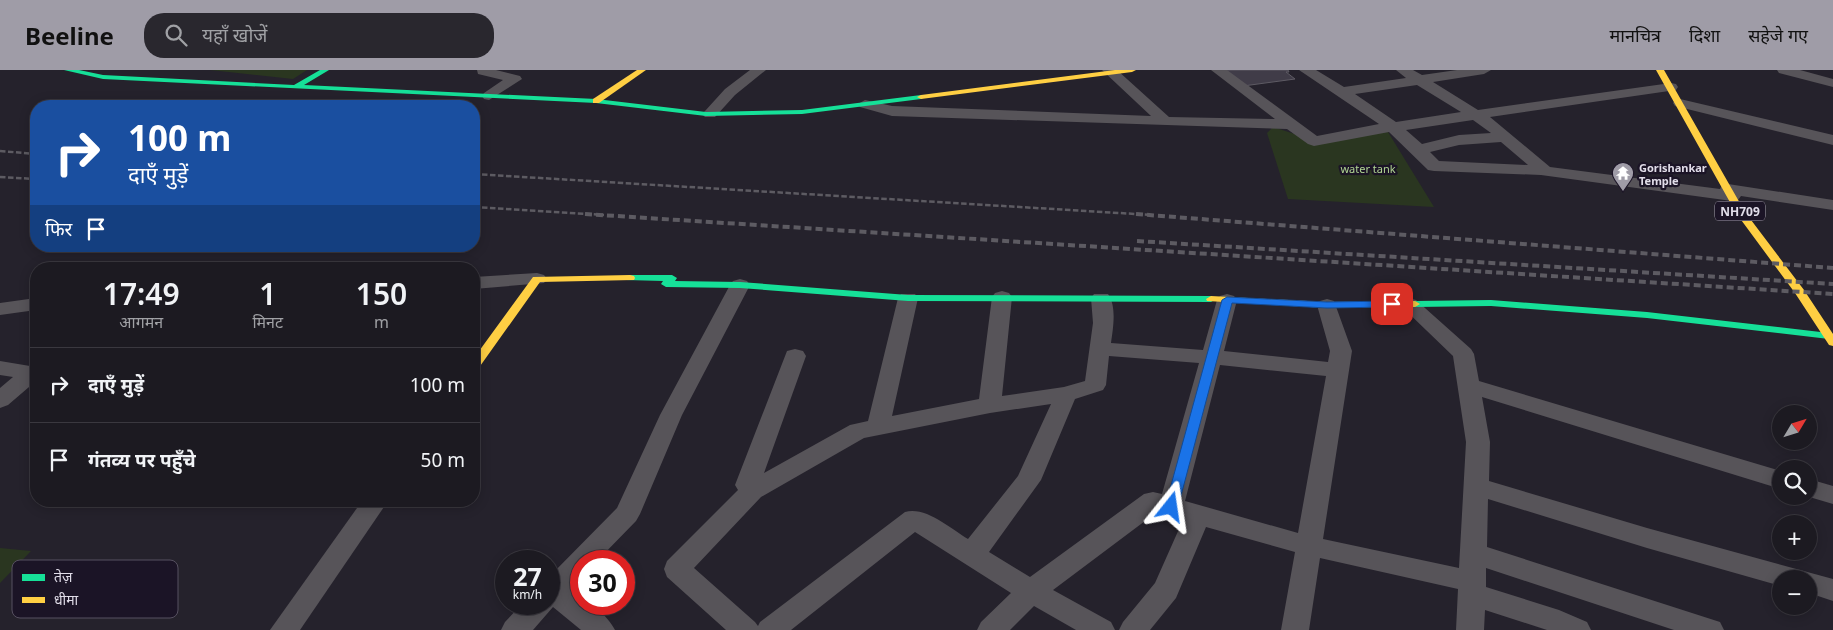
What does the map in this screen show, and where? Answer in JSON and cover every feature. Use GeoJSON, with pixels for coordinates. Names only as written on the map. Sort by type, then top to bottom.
{"type":"FeatureCollection","features":[{"type":"Feature","properties":{"kind":"street"},"geometry":{"type":"LineString","coordinates":[[68,70],[295,87],[596,101],[710,114],[802,112],[1111,71],[1132,70]]}},
{"type":"Feature","properties":{"kind":"street"},"geometry":{"type":"LineString","coordinates":[[295,87],[325,70]]}},
{"type":"Feature","properties":{"kind":"street"},"geometry":{"type":"LineString","coordinates":[[485,70],[483,71],[515,79],[489,96]]}},
{"type":"Feature","properties":{"kind":"street"},"geometry":{"type":"LineString","coordinates":[[596,101],[642,70]]}},
{"type":"Feature","properties":{"kind":"street"},"geometry":{"type":"LineString","coordinates":[[710,114],[730,92],[759,70]]}},
{"type":"Feature","properties":{"kind":"street"},"geometry":{"type":"LineString","coordinates":[[1218,70],[1314,141],[1475,114],[1671,87]]}},
{"type":"Feature","properties":{"kind":"street"},"geometry":{"type":"LineString","coordinates":[[1306,70],[1342,92],[1391,127],[1420,150],[1434,166],[1544,170],[1588,178],[1833,206]]}},
{"type":"Feature","properties":{"kind":"street"},"geometry":{"type":"LineString","coordinates":[[1403,70],[1475,114],[1544,170]]}},
{"type":"Feature","properties":{"kind":"street"},"geometry":{"type":"LineString","coordinates":[[1342,92],[1484,70]]}},
{"type":"Feature","properties":{"kind":"street","name":"NH709"},"geometry":{"type":"LineString","coordinates":[[1660,70],[1741,214],[1800,292],[1831,340]]}},
{"type":"Feature","properties":{"kind":"street"},"geometry":{"type":"LineString","coordinates":[[1784,70],[1833,83]]}},
{"type":"Feature","properties":{"kind":"street"},"geometry":{"type":"LineString","coordinates":[[1111,71],[1165,121]]}},
{"type":"Feature","properties":{"kind":"street"},"geometry":{"type":"LineString","coordinates":[[865,104],[892,111],[1292,124]]}},
{"type":"Feature","properties":{"kind":"street"},"geometry":{"type":"LineString","coordinates":[[1680,104],[1833,140]]}},
{"type":"Feature","properties":{"kind":"street"},"geometry":{"type":"LineString","coordinates":[[1420,150],[1458,140],[1503,137]]}},
{"type":"Feature","properties":{"kind":"street"},"geometry":{"type":"LineString","coordinates":[[480,283],[537,279],[672,278],[666,284],[740,285],[908,298],[1002,297],[1227,300],[1327,305],[1500,303],[1647,315],[1831,340]]}},
{"type":"Feature","properties":{"kind":"street"},"geometry":{"type":"LineString","coordinates":[[480,358],[537,279]]}},
{"type":"Feature","properties":{"kind":"street"},"geometry":{"type":"LineString","coordinates":[[592,550],[627,514],[671,414],[740,285]]}},
{"type":"Feature","properties":{"kind":"street"},"geometry":{"type":"LineString","coordinates":[[990,405],[1002,297]]}},
{"type":"Feature","properties":{"kind":"street"},"geometry":{"type":"LineString","coordinates":[[878,427],[908,298]]}},
{"type":"Feature","properties":{"kind":"street"},"geometry":{"type":"LineString","coordinates":[[745,630],[677,569],[752,491],[858,431],[990,405],[1066,394],[1095,385],[1103,323],[1102,298]]}},
{"type":"Feature","properties":{"kind":"street"},"geometry":{"type":"LineString","coordinates":[[1171,507],[1227,300]]}},
{"type":"Feature","properties":{"kind":"street"},"geometry":{"type":"LineString","coordinates":[[1408,304],[1463,354],[1478,442],[1470,630]]}},
{"type":"Feature","properties":{"kind":"street"},"geometry":{"type":"LineString","coordinates":[[0,309],[30,305]]}},
{"type":"Feature","properties":{"kind":"street"},"geometry":{"type":"LineString","coordinates":[[1295,630],[1341,351],[1327,305]]}},
{"type":"Feature","properties":{"kind":"street"},"geometry":{"type":"LineString","coordinates":[[1100,349],[1212,357],[1338,370]]}},
{"type":"Feature","properties":{"kind":"street"},"geometry":{"type":"LineString","coordinates":[[752,491],[747,485],[795,356]]}},
{"type":"Feature","properties":{"kind":"street"},"geometry":{"type":"LineString","coordinates":[[0,368],[30,373]]}},
{"type":"Feature","properties":{"kind":"street"},"geometry":{"type":"LineString","coordinates":[[0,400],[30,375]]}},
{"type":"Feature","properties":{"kind":"street"},"geometry":{"type":"LineString","coordinates":[[1468,385],[1772,477]]}},
{"type":"Feature","properties":{"kind":"street"},"geometry":{"type":"LineString","coordinates":[[972,554],[1029,480],[1066,394]]}},
{"type":"Feature","properties":{"kind":"street"},"geometry":{"type":"LineString","coordinates":[[1476,486],[1646,538],[1772,572]]}},
{"type":"Feature","properties":{"kind":"street"},"geometry":{"type":"LineString","coordinates":[[1817,490],[1833,495]]}},
{"type":"Feature","properties":{"kind":"street"},"geometry":{"type":"LineString","coordinates":[[991,630],[1031,591],[1153,501],[1310,546],[1471,587],[1577,630]]}},
{"type":"Feature","properties":{"kind":"street"},"geometry":{"type":"LineString","coordinates":[[284,630],[372,507]]}},
{"type":"Feature","properties":{"kind":"street"},"geometry":{"type":"LineString","coordinates":[[1133,630],[1166,590],[1198,515]]}},
{"type":"Feature","properties":{"kind":"street"},"geometry":{"type":"LineString","coordinates":[[770,630],[914,518],[1031,591],[1101,630]]}},
{"type":"Feature","properties":{"kind":"street"},"geometry":{"type":"LineString","coordinates":[[1473,553],[1710,630]]}},
{"type":"Feature","properties":{"kind":"street"},"geometry":{"type":"LineString","coordinates":[[560,583],[570,573]]}},
{"type":"Feature","properties":{"kind":"street"},"geometry":{"type":"LineString","coordinates":[[1817,585],[1833,590]]}},
{"type":"Feature","properties":{"kind":"street"},"geometry":{"type":"LineString","coordinates":[[560,605],[601,630]]}},
{"type":"Feature","properties":{"kind":"street"},"geometry":{"type":"LineString","coordinates":[[515,630],[530,615]]}},
{"type":"Feature","properties":{"kind":"green space"},"geometry":{"type":"Polygon","coordinates":[[[210,70],[307,70],[293,79],[210,70]]]}},
{"type":"Feature","properties":{"kind":"green space","name":"water tank"},"geometry":{"type":"Polygon","coordinates":[[[1273,127],[1307,138],[1388,132],[1434,207],[1288,199],[1267,133],[1273,127]]]}},
{"type":"Feature","properties":{"kind":"green space"},"geometry":{"type":"Polygon","coordinates":[[[0,548],[31,551],[22,560],[12,560],[12,571],[0,583],[0,548]]]}},
{"type":"Feature","properties":{"kind":"building"},"geometry":{"type":"Polygon","coordinates":[[[1223,70],[1288,70],[1289,72],[1286,72],[1295,79],[1243,86],[1223,70]]]}},
{"type":"Feature","properties":{"kind":"railway"},"geometry":{"type":"LineString","coordinates":[[0,151],[30,154]]}},
{"type":"Feature","properties":{"kind":"railway"},"geometry":{"type":"LineString","coordinates":[[480,174],[1138,214]]}},
{"type":"Feature","properties":{"kind":"railway"},"geometry":{"type":"LineString","coordinates":[[0,177],[30,179]]}},
{"type":"Feature","properties":{"kind":"railway"},"geometry":{"type":"LineString","coordinates":[[480,207],[604,215]]}},
{"type":"Feature","properties":{"kind":"railway"},"geometry":{"type":"LineString","coordinates":[[585,214],[1833,294]]}},
{"type":"Feature","properties":{"kind":"railway"},"geometry":{"type":"LineString","coordinates":[[1138,214],[1152,215]]}},
{"type":"Feature","properties":{"kind":"railway"},"geometry":{"type":"LineString","coordinates":[[1138,214],[1833,268]]}},
{"type":"Feature","properties":{"kind":"railway"},"geometry":{"type":"LineString","coordinates":[[1137,241],[1833,284]]}},
{"type":"Feature","properties":{"kind":"traffic: fast"},"geometry":{"type":"LineString","coordinates":[[68,70],[103,77],[295,87]]}},
{"type":"Feature","properties":{"kind":"traffic: fast"},"geometry":{"type":"LineString","coordinates":[[325,70],[295,87],[596,101],[706,114],[802,112],[921,97]]}},
{"type":"Feature","properties":{"kind":"traffic: fast"},"geometry":{"type":"LineString","coordinates":[[630,278],[672,278],[666,284],[740,285],[908,298],[1211,299]]}},
{"type":"Feature","properties":{"kind":"traffic: fast"},"geometry":{"type":"LineString","coordinates":[[1415,304],[1491,303],[1647,315],[1829,336]]}},
{"type":"Feature","properties":{"kind":"traffic: slow"},"geometry":{"type":"LineString","coordinates":[[596,101],[642,70]]}},
{"type":"Feature","properties":{"kind":"traffic: slow"},"geometry":{"type":"LineString","coordinates":[[921,97],[1132,70]]}},
{"type":"Feature","properties":{"kind":"traffic: slow"},"geometry":{"type":"LineString","coordinates":[[1660,70],[1741,213],[1800,292],[1833,343]]}},
{"type":"Feature","properties":{"kind":"traffic: slow"},"geometry":{"type":"LineString","coordinates":[[480,358],[537,279],[630,278]]}},
{"type":"Feature","properties":{"kind":"traffic: slow"},"geometry":{"type":"LineString","coordinates":[[1211,299],[1327,305],[1415,304]]}},
{"type":"Feature","properties":{"kind":"place","name":"Gorishankar Temple"},"geometry":{"type":"Point","coordinates":[1623,192]}},
{"type":"Feature","properties":{"kind":"route"},"geometry":{"type":"LineString","coordinates":[[1171,507],[1227,300],[1327,305],[1392,304]]}}]}
